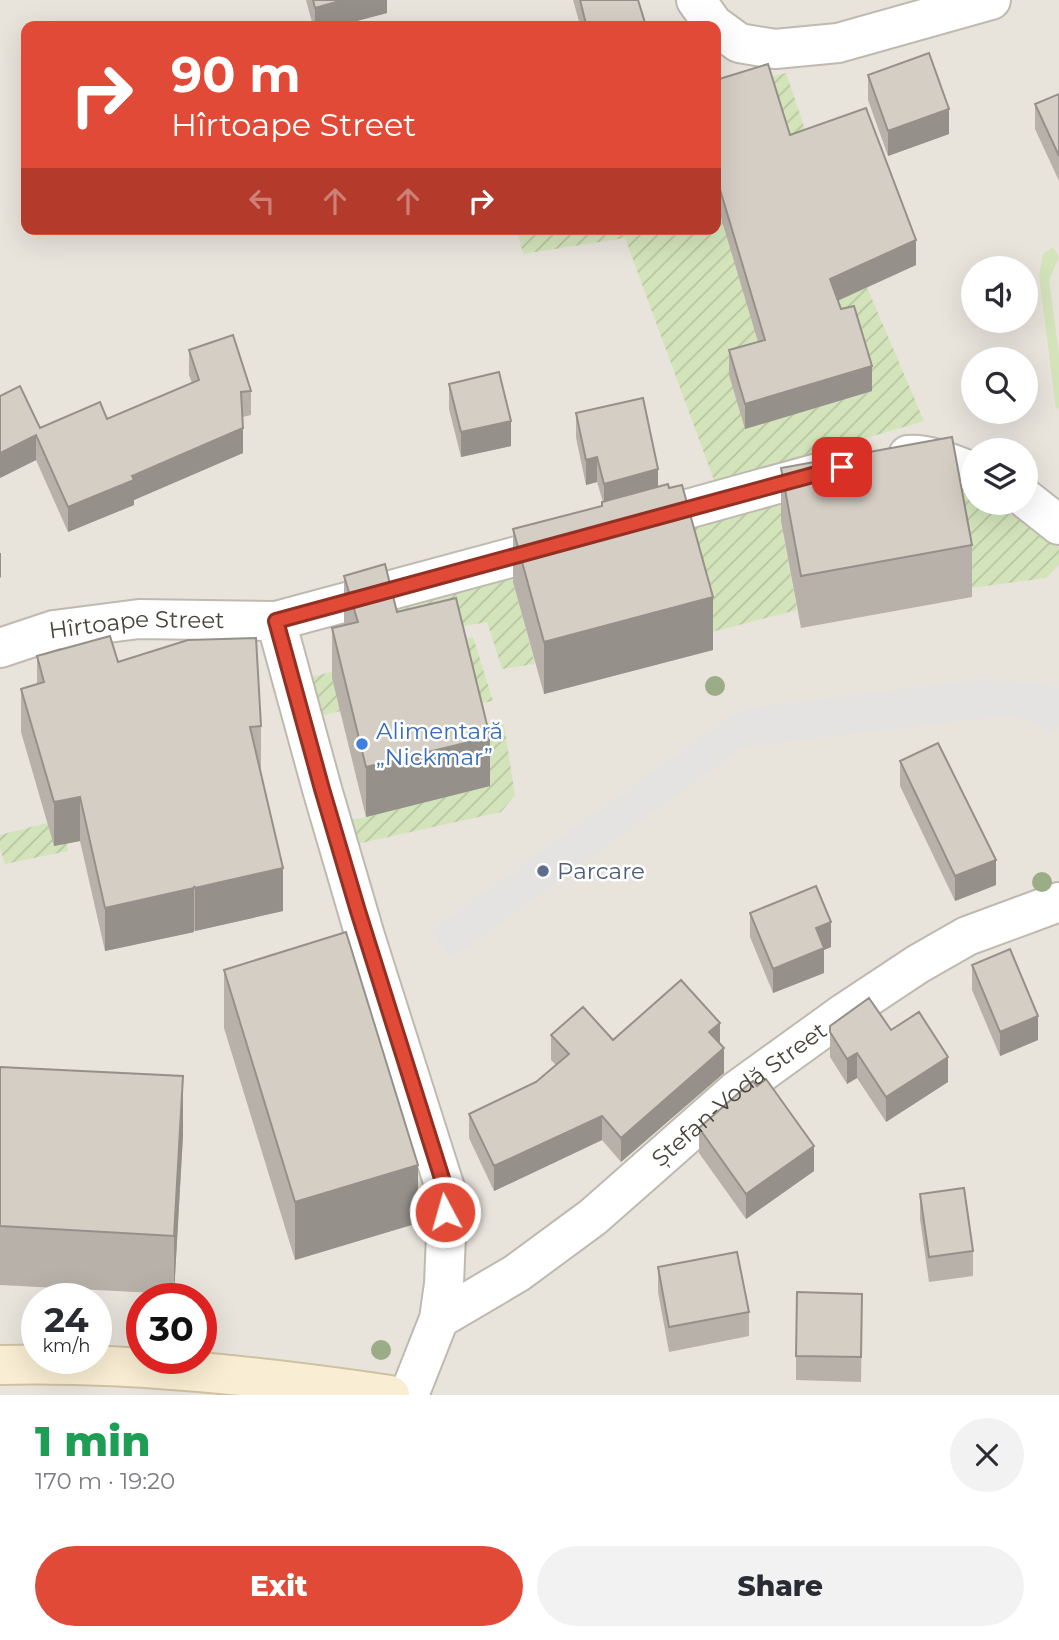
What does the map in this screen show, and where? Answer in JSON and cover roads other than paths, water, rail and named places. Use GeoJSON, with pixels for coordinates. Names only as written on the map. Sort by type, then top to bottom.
{"type":"FeatureCollection","features":[{"type":"Feature","properties":{"kind":"street"},"geometry":{"type":"LineString","coordinates":[[696,0],[711,21]]}},
{"type":"Feature","properties":{"kind":"street"},"geometry":{"type":"LineString","coordinates":[[721,30],[740,43],[775,49],[838,43],[991,0]]}},
{"type":"Feature","properties":{"kind":"street","name":"Hîrtoape Street"},"geometry":{"type":"LineString","coordinates":[[0,648],[54,630],[139,619],[276,621],[874,459],[915,454],[961,467]]}},
{"type":"Feature","properties":{"kind":"street"},"geometry":{"type":"LineString","coordinates":[[1038,508],[1059,525]]}},
{"type":"Feature","properties":{"kind":"street"},"geometry":{"type":"LineString","coordinates":[[276,621],[357,909],[445,1188],[444,1284],[439,1319],[409,1395]]}},
{"type":"Feature","properties":{"kind":"street","name":"Ștefan-Vodă Street"},"geometry":{"type":"LineString","coordinates":[[439,1319],[517,1273],[593,1217],[736,1091],[844,1013],[918,964],[967,936],[1059,902]]}},
{"type":"Feature","properties":{"kind":"street"},"geometry":{"type":"LineString","coordinates":[[0,1365],[148,1367],[287,1380],[390,1395]]}},
{"type":"Feature","properties":{"kind":"place","name":"Alimentară „Nickmar”"},"geometry":{"type":"Point","coordinates":[362,744]}},
{"type":"Feature","properties":{"kind":"place","name":"Parcare"},"geometry":{"type":"Point","coordinates":[543,871]}}]}
